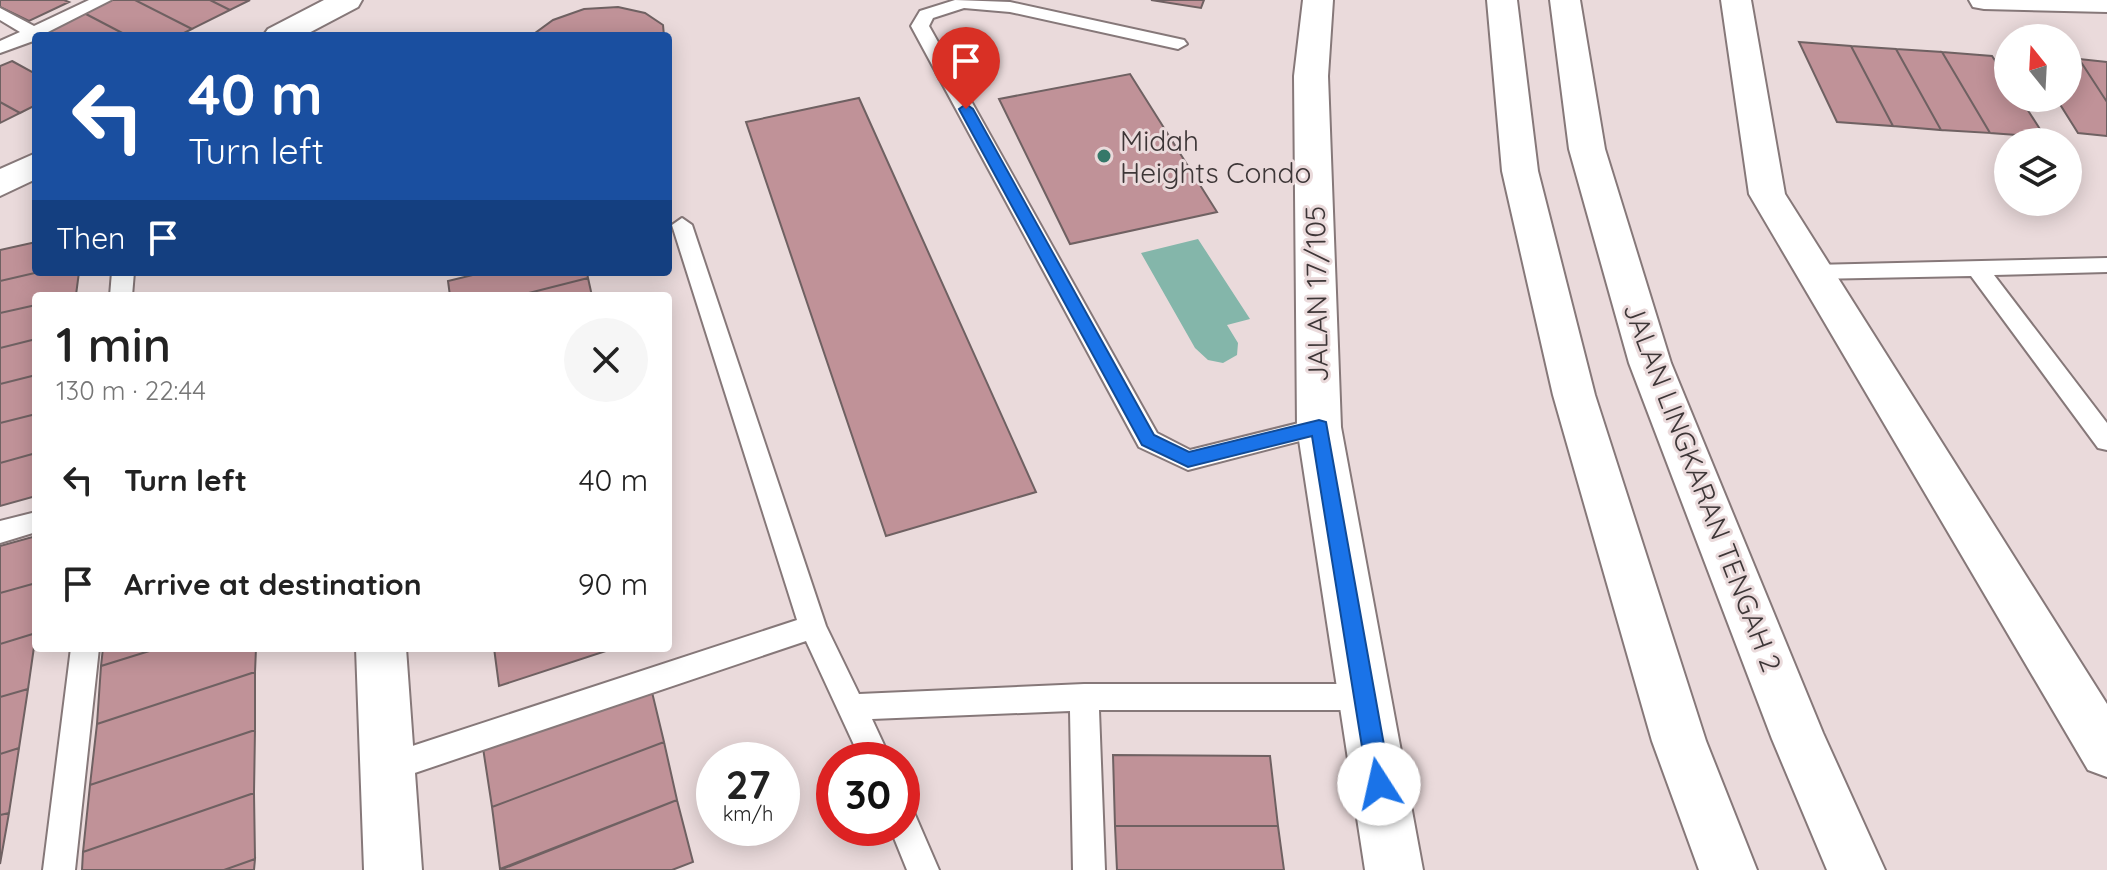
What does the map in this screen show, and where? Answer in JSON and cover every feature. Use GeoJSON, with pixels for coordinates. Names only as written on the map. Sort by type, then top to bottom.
{"type":"FeatureCollection","features":[{"type":"Feature","properties":{"kind":"main road"},"geometry":{"type":"LineString","coordinates":[[287,32],[347,0]]}},
{"type":"Feature","properties":{"kind":"main road","name":"JALAN 17/105"},"geometry":{"type":"LineString","coordinates":[[1318,0],[1311,76],[1319,427],[1394,870]]}},
{"type":"Feature","properties":{"kind":"main road"},"geometry":{"type":"LineString","coordinates":[[1502,0],[1520,171],[1574,395],[1679,741],[1728,870]]}},
{"type":"Feature","properties":{"kind":"main road","name":"JALAN LINGKARAN TENGAH 2"},"geometry":{"type":"LineString","coordinates":[[1565,0],[1587,149],[1650,363],[1799,739],[1856,870]]}},
{"type":"Feature","properties":{"kind":"main road"},"geometry":{"type":"LineString","coordinates":[[1736,0],[1767,194],[2107,752]]}},
{"type":"Feature","properties":{"kind":"main road"},"geometry":{"type":"LineString","coordinates":[[1984,0],[2107,3]]}},
{"type":"Feature","properties":{"kind":"main road"},"geometry":{"type":"LineString","coordinates":[[0,184],[32,166]]}},
{"type":"Feature","properties":{"kind":"main road"},"geometry":{"type":"LineString","coordinates":[[381,652],[393,870]]}},
{"type":"Feature","properties":{"kind":"lane"},"geometry":{"type":"LineString","coordinates":[[40,32],[103,0]]}},
{"type":"Feature","properties":{"kind":"lane"},"geometry":{"type":"LineString","coordinates":[[1178,44],[1010,7],[963,3],[926,15],[920,26],[1148,440],[1188,460],[1319,427]]}},
{"type":"Feature","properties":{"kind":"lane"},"geometry":{"type":"LineString","coordinates":[[0,13],[33,32]]}},
{"type":"Feature","properties":{"kind":"lane"},"geometry":{"type":"LineString","coordinates":[[0,48],[32,36]]}},
{"type":"Feature","properties":{"kind":"lane"},"geometry":{"type":"LineString","coordinates":[[682,225],[813,627],[868,742]]}},
{"type":"Feature","properties":{"kind":"lane"},"geometry":{"type":"LineString","coordinates":[[1813,272],[2107,265]]}},
{"type":"Feature","properties":{"kind":"lane"},"geometry":{"type":"LineString","coordinates":[[1977,268],[2107,441]]}},
{"type":"Feature","properties":{"kind":"lane"},"geometry":{"type":"LineString","coordinates":[[0,532],[32,523]]}},
{"type":"Feature","properties":{"kind":"lane"},"geometry":{"type":"LineString","coordinates":[[388,768],[813,627]]}},
{"type":"Feature","properties":{"kind":"lane"},"geometry":{"type":"LineString","coordinates":[[59,870],[85,652]]}},
{"type":"Feature","properties":{"kind":"lane"},"geometry":{"type":"LineString","coordinates":[[853,707],[1084,697],[1364,697]]}},
{"type":"Feature","properties":{"kind":"lane"},"geometry":{"type":"LineString","coordinates":[[1084,697],[1089,870]]}},
{"type":"Feature","properties":{"kind":"lane"},"geometry":{"type":"LineString","coordinates":[[913,846],[923,870]]}},
{"type":"Feature","properties":{"kind":"shaded area"},"geometry":{"type":"Polygon","coordinates":[[[1198,239],[1250,319],[1227,325],[1238,343],[1237,355],[1223,363],[1208,360],[1195,348],[1141,253],[1198,239]]]}},
{"type":"Feature","properties":{"kind":"building"},"geometry":{"type":"Polygon","coordinates":[[[0,0],[69,2],[29,21],[0,7],[0,0]]]}},
{"type":"Feature","properties":{"kind":"building"},"geometry":{"type":"Polygon","coordinates":[[[112,0],[135,0],[192,29],[186,32],[120,32],[84,13],[112,0]]]}},
{"type":"Feature","properties":{"kind":"building"},"geometry":{"type":"Polygon","coordinates":[[[135,0],[210,0],[230,10],[192,29],[135,0]]]}},
{"type":"Feature","properties":{"kind":"building"},"geometry":{"type":"Polygon","coordinates":[[[210,0],[250,0],[230,10],[210,0]]]}},
{"type":"Feature","properties":{"kind":"building"},"geometry":{"type":"Polygon","coordinates":[[[1151,0],[1204,0],[1201,8],[1151,0]]]}},
{"type":"Feature","properties":{"kind":"building"},"geometry":{"type":"Polygon","coordinates":[[[618,7],[645,13],[663,25],[664,32],[536,32],[553,20],[584,9],[618,7]]]}},
{"type":"Feature","properties":{"kind":"building"},"geometry":{"type":"Polygon","coordinates":[[[84,13],[120,32],[43,32],[84,13]]]}},
{"type":"Feature","properties":{"kind":"building"},"geometry":{"type":"Polygon","coordinates":[[[1799,42],[1851,46],[1893,126],[1837,122],[1799,42]]]}},
{"type":"Feature","properties":{"kind":"building"},"geometry":{"type":"Polygon","coordinates":[[[1851,46],[1896,49],[1941,130],[1893,126],[1851,46]]]}},
{"type":"Feature","properties":{"kind":"building"},"geometry":{"type":"Polygon","coordinates":[[[1896,49],[1942,52],[1990,133],[1941,130],[1896,49]]]}},
{"type":"Feature","properties":{"kind":"building"},"geometry":{"type":"Polygon","coordinates":[[[1942,52],[1992,56],[1994,112],[2029,112],[2039,128],[1994,128],[1994,133],[1990,133],[1942,52]]]}},
{"type":"Feature","properties":{"kind":"building"},"geometry":{"type":"Polygon","coordinates":[[[2082,59],[2107,62],[2107,102],[2082,64],[2082,59]]]}},
{"type":"Feature","properties":{"kind":"building"},"geometry":{"type":"Polygon","coordinates":[[[12,61],[32,72],[32,107],[20,113],[0,102],[0,66],[12,61]]]}},
{"type":"Feature","properties":{"kind":"building"},"geometry":{"type":"Polygon","coordinates":[[[2082,64],[2107,102],[2107,136],[2082,133],[2082,128],[2075,128],[2065,112],[2082,112],[2082,64]]]}},
{"type":"Feature","properties":{"kind":"building","name":"Midah Heights Condo"},"geometry":{"type":"Polygon","coordinates":[[[1130,74],[1217,212],[1070,244],[999,99],[1130,74]]]}},
{"type":"Feature","properties":{"kind":"building"},"geometry":{"type":"Polygon","coordinates":[[[859,98],[1036,492],[886,536],[746,122],[859,98]]]}},
{"type":"Feature","properties":{"kind":"building"},"geometry":{"type":"Polygon","coordinates":[[[0,102],[20,113],[0,123],[0,102]]]}},
{"type":"Feature","properties":{"kind":"building"},"geometry":{"type":"Polygon","coordinates":[[[32,243],[32,274],[0,281],[0,250],[32,243]]]}},
{"type":"Feature","properties":{"kind":"building"},"geometry":{"type":"Polygon","coordinates":[[[32,274],[78,276],[76,292],[32,292],[32,306],[0,313],[0,281],[32,274]]]}},
{"type":"Feature","properties":{"kind":"building"},"geometry":{"type":"Polygon","coordinates":[[[469,276],[588,278],[533,292],[449,292],[448,281],[469,276]]]}},
{"type":"Feature","properties":{"kind":"building"},"geometry":{"type":"Polygon","coordinates":[[[588,278],[591,292],[533,292],[588,278]]]}},
{"type":"Feature","properties":{"kind":"building"},"geometry":{"type":"Polygon","coordinates":[[[32,306],[32,340],[0,348],[0,313],[32,306]]]}},
{"type":"Feature","properties":{"kind":"building"},"geometry":{"type":"Polygon","coordinates":[[[32,340],[32,376],[0,384],[0,348],[32,340]]]}},
{"type":"Feature","properties":{"kind":"building"},"geometry":{"type":"Polygon","coordinates":[[[32,376],[32,415],[0,423],[0,384],[32,376]]]}},
{"type":"Feature","properties":{"kind":"building"},"geometry":{"type":"Polygon","coordinates":[[[32,415],[32,454],[0,463],[0,423],[32,415]]]}},
{"type":"Feature","properties":{"kind":"building"},"geometry":{"type":"Polygon","coordinates":[[[32,454],[32,497],[0,506],[0,463],[32,454]]]}},
{"type":"Feature","properties":{"kind":"building"},"geometry":{"type":"Polygon","coordinates":[[[32,537],[32,584],[0,593],[0,546],[32,537]]]}},
{"type":"Feature","properties":{"kind":"building"},"geometry":{"type":"Polygon","coordinates":[[[32,584],[32,634],[0,644],[0,593],[32,584]]]}},
{"type":"Feature","properties":{"kind":"building"},"geometry":{"type":"Polygon","coordinates":[[[32,634],[33,652],[28,689],[0,697],[0,644],[32,634]]]}},
{"type":"Feature","properties":{"kind":"building"},"geometry":{"type":"Polygon","coordinates":[[[103,652],[146,652],[101,666],[103,652]]]}},
{"type":"Feature","properties":{"kind":"building"},"geometry":{"type":"Polygon","coordinates":[[[146,652],[256,652],[255,672],[97,724],[101,666],[146,652]]]}},
{"type":"Feature","properties":{"kind":"building"},"geometry":{"type":"Polygon","coordinates":[[[495,652],[603,652],[499,686],[495,652]]]}},
{"type":"Feature","properties":{"kind":"building"},"geometry":{"type":"Polygon","coordinates":[[[255,672],[255,730],[90,785],[97,724],[255,672]]]}},
{"type":"Feature","properties":{"kind":"building"},"geometry":{"type":"Polygon","coordinates":[[[651,688],[664,742],[492,807],[483,748],[651,688]]]}},
{"type":"Feature","properties":{"kind":"building"},"geometry":{"type":"Polygon","coordinates":[[[28,689],[19,748],[0,754],[0,697],[28,689]]]}},
{"type":"Feature","properties":{"kind":"building"},"geometry":{"type":"Polygon","coordinates":[[[255,730],[254,793],[83,852],[90,785],[255,730]]]}},
{"type":"Feature","properties":{"kind":"building"},"geometry":{"type":"Polygon","coordinates":[[[664,742],[677,800],[500,869],[492,807],[664,742]]]}},
{"type":"Feature","properties":{"kind":"building"},"geometry":{"type":"Polygon","coordinates":[[[19,748],[9,813],[0,815],[0,754],[19,748]]]}},
{"type":"Feature","properties":{"kind":"building"},"geometry":{"type":"Polygon","coordinates":[[[1113,755],[1270,756],[1278,826],[1115,826],[1113,755]]]}},
{"type":"Feature","properties":{"kind":"building"},"geometry":{"type":"Polygon","coordinates":[[[254,793],[255,859],[224,870],[82,870],[83,852],[254,793]]]}},
{"type":"Feature","properties":{"kind":"building"},"geometry":{"type":"Polygon","coordinates":[[[677,800],[693,862],[672,870],[500,870],[677,800]]]}},
{"type":"Feature","properties":{"kind":"building"},"geometry":{"type":"Polygon","coordinates":[[[9,813],[0,864],[0,815],[9,813]]]}},
{"type":"Feature","properties":{"kind":"building"},"geometry":{"type":"Polygon","coordinates":[[[1115,826],[1278,826],[1284,870],[1117,870],[1115,826]]]}},
{"type":"Feature","properties":{"kind":"building"},"geometry":{"type":"Polygon","coordinates":[[[255,859],[254,870],[224,870],[255,859]]]}},
{"type":"Feature","properties":{"kind":"place","name":"Midah Heights Condo"},"geometry":{"type":"Point","coordinates":[1104,156]}},
{"type":"Feature","properties":{"kind":"route"},"geometry":{"type":"LineString","coordinates":[[966,109],[1148,440],[1188,460],[1319,427],[1379,784]]}}]}
